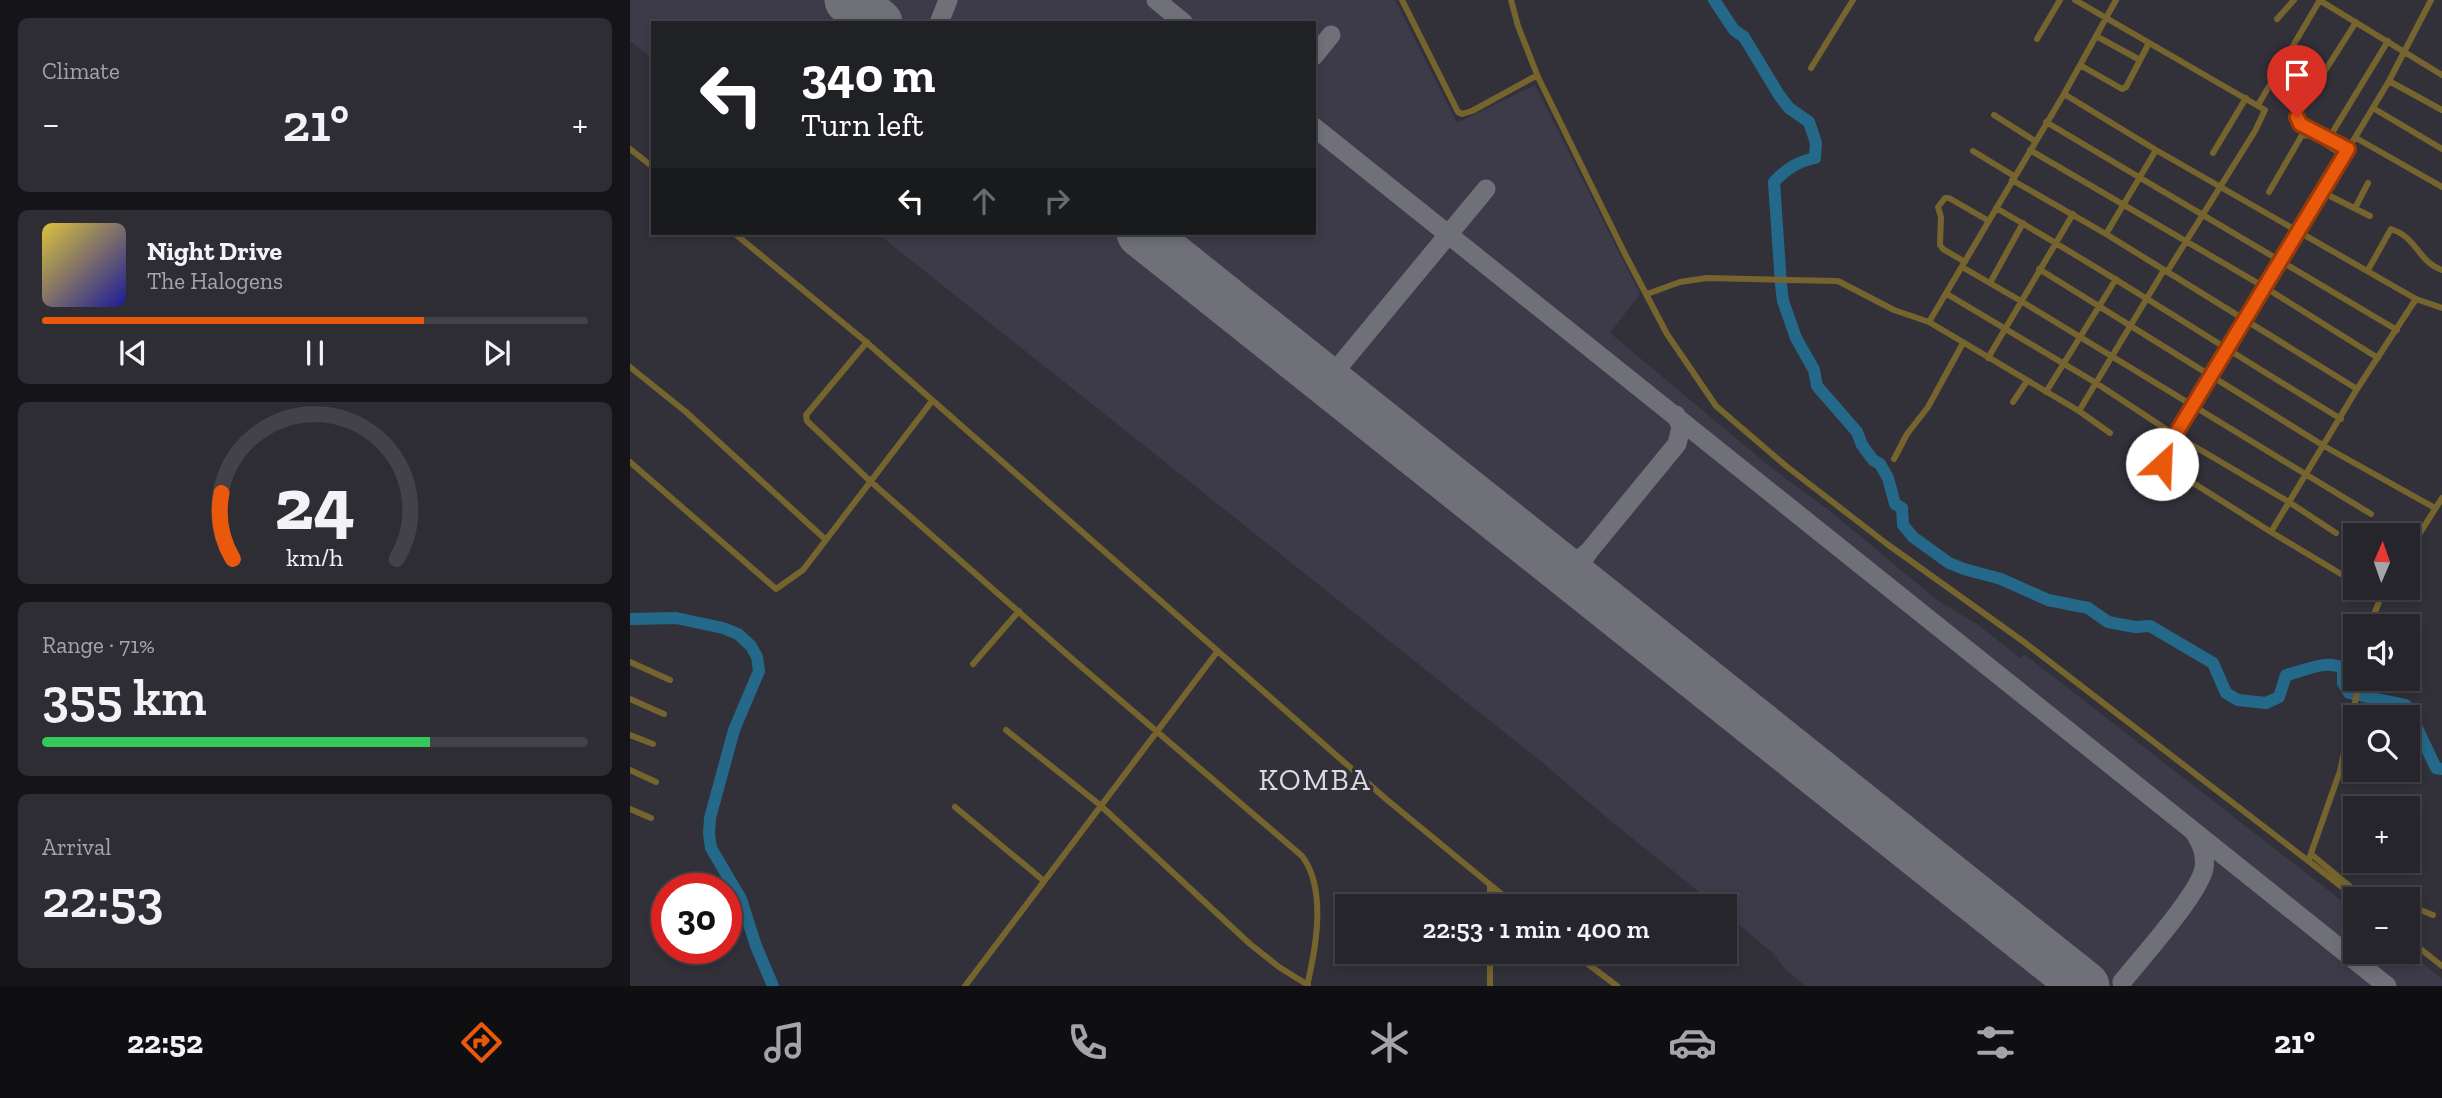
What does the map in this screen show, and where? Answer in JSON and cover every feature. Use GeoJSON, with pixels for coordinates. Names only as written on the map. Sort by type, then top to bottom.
{"type":"FeatureCollection","features":[{"type":"Feature","properties":{"kind":"street"},"geometry":{"type":"LineString","coordinates":[[1402,0],[1458,112],[1462,114],[1472,111],[1538,77]]}},
{"type":"Feature","properties":{"kind":"street"},"geometry":{"type":"LineString","coordinates":[[1511,0],[1516,22],[1538,77],[1620,244],[1679,355],[1706,394],[1730,420],[1887,544],[2006,628],[2350,887]]}},
{"type":"Feature","properties":{"kind":"street"},"geometry":{"type":"LineString","coordinates":[[1811,68],[1853,0]]}},
{"type":"Feature","properties":{"kind":"street"},"geometry":{"type":"LineString","coordinates":[[2037,39],[2060,0]]}},
{"type":"Feature","properties":{"kind":"street"},"geometry":{"type":"LineString","coordinates":[[2075,0],[2258,105],[2265,113],[2079,411]]}},
{"type":"Feature","properties":{"kind":"street"},"geometry":{"type":"LineString","coordinates":[[1929,322],[2116,0]]}},
{"type":"Feature","properties":{"kind":"street"},"geometry":{"type":"LineString","coordinates":[[2277,19],[2294,0]]}},
{"type":"Feature","properties":{"kind":"street"},"geometry":{"type":"LineString","coordinates":[[2258,105],[2320,0],[2442,75]]}},
{"type":"Feature","properties":{"kind":"street"},"geometry":{"type":"LineString","coordinates":[[2343,575],[2161,463],[2210,376],[2228,351],[2389,82],[2431,0]]}},
{"type":"Feature","properties":{"kind":"street"},"geometry":{"type":"LineString","coordinates":[[2348,149],[2300,124],[2297,115],[2357,22]]}},
{"type":"Feature","properties":{"kind":"street"},"geometry":{"type":"LineString","coordinates":[[2096,36],[2140,60]]}},
{"type":"Feature","properties":{"kind":"street"},"geometry":{"type":"LineString","coordinates":[[2329,138],[2388,41]]}},
{"type":"Feature","properties":{"kind":"street"},"geometry":{"type":"LineString","coordinates":[[2080,65],[2122,89],[2126,87],[2149,43]]}},
{"type":"Feature","properties":{"kind":"street"},"geometry":{"type":"LineString","coordinates":[[2389,82],[2442,110]]}},
{"type":"Feature","properties":{"kind":"street"},"geometry":{"type":"LineString","coordinates":[[2063,94],[2416,299],[2442,308]]}},
{"type":"Feature","properties":{"kind":"street"},"geometry":{"type":"LineString","coordinates":[[2213,153],[2246,98]]}},
{"type":"Feature","properties":{"kind":"street"},"geometry":{"type":"LineString","coordinates":[[2373,108],[2442,149]]}},
{"type":"Feature","properties":{"kind":"street"},"geometry":{"type":"LineString","coordinates":[[1994,115],[2035,141]]}},
{"type":"Feature","properties":{"kind":"street"},"geometry":{"type":"LineString","coordinates":[[2046,122],[2398,330]]}},
{"type":"Feature","properties":{"kind":"street"},"geometry":{"type":"LineString","coordinates":[[2269,192],[2302,135],[2313,136],[2344,156]]}},
{"type":"Feature","properties":{"kind":"street"},"geometry":{"type":"LineString","coordinates":[[2356,138],[2442,187]]}},
{"type":"Feature","properties":{"kind":"street"},"geometry":{"type":"LineString","coordinates":[[630,149],[651,165]]}},
{"type":"Feature","properties":{"kind":"street"},"geometry":{"type":"LineString","coordinates":[[1973,150],[2013,178],[2357,389]]}},
{"type":"Feature","properties":{"kind":"street"},"geometry":{"type":"LineString","coordinates":[[2030,150],[2266,288],[2378,358]]}},
{"type":"Feature","properties":{"kind":"street"},"geometry":{"type":"LineString","coordinates":[[2106,234],[2156,150]]}},
{"type":"Feature","properties":{"kind":"street"},"geometry":{"type":"LineString","coordinates":[[2355,208],[2368,183]]}},
{"type":"Feature","properties":{"kind":"street"},"geometry":{"type":"LineString","coordinates":[[2322,192],[2370,216]]}},
{"type":"Feature","properties":{"kind":"street"},"geometry":{"type":"LineString","coordinates":[[1989,221],[1949,198],[1944,198],[1939,203],[1941,247],[1990,283],[2371,514]]}},
{"type":"Feature","properties":{"kind":"street"},"geometry":{"type":"LineString","coordinates":[[1996,208],[2341,419]]}},
{"type":"Feature","properties":{"kind":"street"},"geometry":{"type":"LineString","coordinates":[[1988,358],[2054,242],[2073,214]]}},
{"type":"Feature","properties":{"kind":"street"},"geometry":{"type":"LineString","coordinates":[[1990,283],[2023,223]]}},
{"type":"Feature","properties":{"kind":"street"},"geometry":{"type":"LineString","coordinates":[[2368,270],[2391,229],[2407,237],[2429,264],[2442,270]]}},
{"type":"Feature","properties":{"kind":"street"},"geometry":{"type":"LineString","coordinates":[[736,235],[867,342],[1217,652],[1386,799],[1501,894]]}},
{"type":"Feature","properties":{"kind":"street"},"geometry":{"type":"LineString","coordinates":[[2039,269],[2324,446],[2435,508]]}},
{"type":"Feature","properties":{"kind":"street"},"geometry":{"type":"LineString","coordinates":[[1647,294],[1680,282],[1707,278],[1838,281],[1894,310],[1929,322],[2079,411],[2110,433]]}},
{"type":"Feature","properties":{"kind":"street"},"geometry":{"type":"LineString","coordinates":[[2046,392],[2116,279]]}},
{"type":"Feature","properties":{"kind":"street"},"geometry":{"type":"LineString","coordinates":[[1947,294],[2096,383],[2175,435],[2336,533]]}},
{"type":"Feature","properties":{"kind":"street"},"geometry":{"type":"LineString","coordinates":[[2271,532],[2357,389],[2416,299]]}},
{"type":"Feature","properties":{"kind":"street"},"geometry":{"type":"LineString","coordinates":[[867,342],[806,417],[807,422],[870,481],[1157,732],[1293,847],[1309,865],[1316,902],[1316,944],[1308,985],[1250,944],[1100,805],[1006,730]]}},
{"type":"Feature","properties":{"kind":"street"},"geometry":{"type":"LineString","coordinates":[[1894,459],[1907,434],[1921,418],[1963,343]]}},
{"type":"Feature","properties":{"kind":"street"},"geometry":{"type":"LineString","coordinates":[[630,367],[686,412],[826,540]]}},
{"type":"Feature","properties":{"kind":"street"},"geometry":{"type":"LineString","coordinates":[[2013,402],[2027,381]]}},
{"type":"Feature","properties":{"kind":"street"},"geometry":{"type":"LineString","coordinates":[[630,462],[776,589],[803,570],[932,401]]}},
{"type":"Feature","properties":{"kind":"street"},"geometry":{"type":"LineString","coordinates":[[2420,532],[2442,498]]}},
{"type":"Feature","properties":{"kind":"street"},"geometry":{"type":"LineString","coordinates":[[973,664],[1019,611]]}},
{"type":"Feature","properties":{"kind":"street"},"geometry":{"type":"LineString","coordinates":[[964,986],[1217,652]]}},
{"type":"Feature","properties":{"kind":"street"},"geometry":{"type":"LineString","coordinates":[[630,663],[670,680]]}},
{"type":"Feature","properties":{"kind":"street"},"geometry":{"type":"LineString","coordinates":[[2310,856],[2334,792],[2358,691]]}},
{"type":"Feature","properties":{"kind":"street"},"geometry":{"type":"LineString","coordinates":[[630,699],[664,714]]}},
{"type":"Feature","properties":{"kind":"street"},"geometry":{"type":"LineString","coordinates":[[630,734],[653,744]]}},
{"type":"Feature","properties":{"kind":"street"},"geometry":{"type":"LineString","coordinates":[[630,770],[656,782]]}},
{"type":"Feature","properties":{"kind":"street"},"geometry":{"type":"LineString","coordinates":[[955,807],[1044,881]]}},
{"type":"Feature","properties":{"kind":"street"},"geometry":{"type":"LineString","coordinates":[[630,809],[652,818]]}},
{"type":"Feature","properties":{"kind":"street"},"geometry":{"type":"LineString","coordinates":[[2310,856],[2345,887]]}},
{"type":"Feature","properties":{"kind":"street"},"geometry":{"type":"LineString","coordinates":[[1490,885],[1490,894]]}},
{"type":"Feature","properties":{"kind":"street"},"geometry":{"type":"LineString","coordinates":[[2420,910],[2433,915]]}},
{"type":"Feature","properties":{"kind":"street"},"geometry":{"type":"LineString","coordinates":[[2420,949],[2442,966]]}},
{"type":"Feature","properties":{"kind":"street"},"geometry":{"type":"LineString","coordinates":[[1490,964],[1490,986]]}},
{"type":"Feature","properties":{"kind":"street"},"geometry":{"type":"LineString","coordinates":[[1588,964],[1617,986]]}},
{"type":"Feature","properties":{"kind":"shaded area"},"geometry":{"type":"Polygon","coordinates":[[[630,0],[1395,0],[1457,123],[1535,85],[1640,294],[1610,333],[1769,466],[1830,511],[1937,600],[1977,624],[2020,658],[2024,654],[2343,902],[2343,964],[2420,964],[2420,962],[2442,979],[2442,986],[1805,986],[1784,968],[1774,954],[1737,923],[1737,894],[1702,894],[1543,763],[880,235],[1316,235],[1316,21],[651,21],[651,57],[630,41],[630,0]]]}},
{"type":"Feature","properties":{"kind":"waterway"},"geometry":{"type":"LineString","coordinates":[[1714,0],[1734,30],[1744,37],[1789,108],[1809,122],[1816,143],[1815,158],[1792,167],[1774,182],[1783,301],[1796,338],[1814,370],[1817,386],[1857,432],[1862,445],[1873,460],[1880,464],[1888,478],[1895,504],[1902,508],[1903,525],[1913,537],[1949,563],[1964,569],[2001,579],[2048,600],[2088,608],[2108,622],[2135,627],[2150,626],[2213,663],[2226,693],[2238,700],[2266,703],[2279,697],[2286,675],[2322,665],[2343,668],[2343,683],[2349,693],[2406,705],[2436,768],[2442,769]]}},
{"type":"Feature","properties":{"kind":"waterway"},"geometry":{"type":"LineString","coordinates":[[630,619],[676,618],[723,628],[738,634],[751,646],[757,657],[759,671],[734,730],[710,818],[709,834],[711,848],[741,899],[756,946],[773,986]]}},
{"type":"Feature","properties":{"kind":"taxiway"},"geometry":{"type":"LineString","coordinates":[[940,21],[948,0]]}},
{"type":"Feature","properties":{"kind":"taxiway"},"geometry":{"type":"LineString","coordinates":[[1156,0],[1182,21]]}},
{"type":"Feature","properties":{"kind":"taxiway"},"geometry":{"type":"LineString","coordinates":[[1316,54],[1331,35]]}},
{"type":"Feature","properties":{"kind":"taxiway"},"geometry":{"type":"LineString","coordinates":[[1316,129],[2387,986]]}},
{"type":"Feature","properties":{"kind":"taxiway"},"geometry":{"type":"LineString","coordinates":[[1327,381],[1486,189]]}},
{"type":"Feature","properties":{"kind":"taxiway"},"geometry":{"type":"LineString","coordinates":[[1152,235],[1160,235]]}},
{"type":"Feature","properties":{"kind":"taxiway"},"geometry":{"type":"LineString","coordinates":[[1172,235],[1170,242],[1178,262]]}},
{"type":"Feature","properties":{"kind":"taxiway"},"geometry":{"type":"LineString","coordinates":[[1590,550],[1677,444],[1681,427],[1676,415]]}},
{"type":"Feature","properties":{"kind":"taxiway"},"geometry":{"type":"LineString","coordinates":[[1530,543],[1553,559],[1567,563],[1582,557],[1590,550],[1582,564],[1581,575],[1597,597]]}},
{"type":"Feature","properties":{"kind":"taxiway"},"geometry":{"type":"LineString","coordinates":[[2122,982],[2181,909],[2200,879],[2204,858],[2201,844],[2194,832]]}},
{"type":"Feature","properties":{"kind":"runway"},"geometry":{"type":"LineString","coordinates":[[849,0],[875,21]]}},
{"type":"Feature","properties":{"kind":"runway"},"geometry":{"type":"LineString","coordinates":[[1144,235],[2085,986]]}},
{"type":"Feature","properties":{"kind":"district","name":"KOMBA"},"geometry":{"type":"Point","coordinates":[1315,780]}},
{"type":"Feature","properties":{"kind":"route"},"geometry":{"type":"LineString","coordinates":[[2162,464],[2160,461],[2175,435],[2348,149],[2300,124],[2297,117]]}}]}
